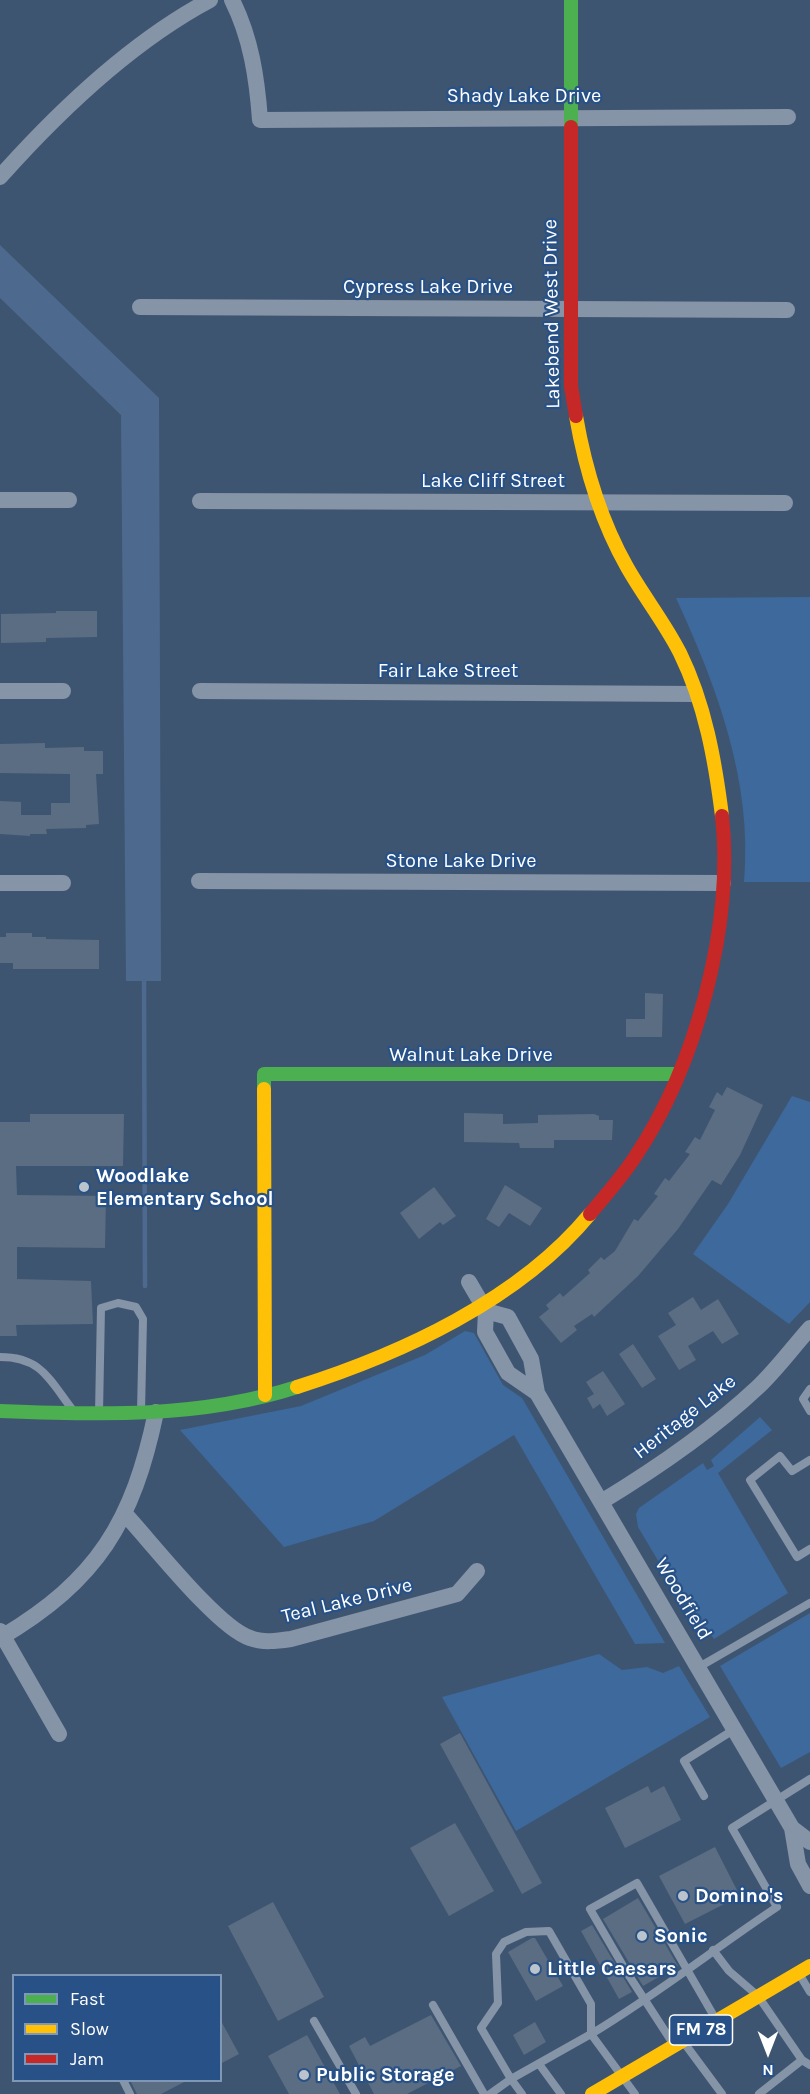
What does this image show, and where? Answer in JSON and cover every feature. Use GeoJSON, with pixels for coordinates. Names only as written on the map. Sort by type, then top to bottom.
{"type":"FeatureCollection","features":[{"type":"Feature","properties":{"kind":"street"},"geometry":{"type":"LineString","coordinates":[[0,177],[85,90],[185,14],[210,0]]}},
{"type":"Feature","properties":{"kind":"street","name":"Shady Lake Drive"},"geometry":{"type":"LineString","coordinates":[[232,0],[249,42],[257,83],[260,120],[571,116],[788,117]]}},
{"type":"Feature","properties":{"kind":"street","name":"Lakebend West Drive"},"geometry":{"type":"LineString","coordinates":[[0,1411],[76,1414],[149,1413],[265,1395],[312,1383],[378,1360],[440,1330],[484,1307],[519,1281],[557,1248],[594,1211],[628,1168],[677,1074],[708,995],[722,910],[724,851],[720,797],[710,743],[695,694],[668,629],[622,559],[596,502],[576,428],[571,386],[571,0]]}},
{"type":"Feature","properties":{"kind":"street","name":"Cypress Lake Drive"},"geometry":{"type":"LineString","coordinates":[[140,307],[787,310]]}},
{"type":"Feature","properties":{"kind":"street"},"geometry":{"type":"LineString","coordinates":[[0,500],[69,500]]}},
{"type":"Feature","properties":{"kind":"street","name":"Lake Cliff Street"},"geometry":{"type":"LineString","coordinates":[[200,501],[785,503]]}},
{"type":"Feature","properties":{"kind":"street"},"geometry":{"type":"LineString","coordinates":[[0,691],[63,691]]}},
{"type":"Feature","properties":{"kind":"street","name":"Fair Lake Street"},"geometry":{"type":"LineString","coordinates":[[200,691],[695,694]]}},
{"type":"Feature","properties":{"kind":"street","name":"Stone Lake Drive"},"geometry":{"type":"LineString","coordinates":[[199,881],[723,883]]}},
{"type":"Feature","properties":{"kind":"street"},"geometry":{"type":"LineString","coordinates":[[0,883],[63,883]]}},
{"type":"Feature","properties":{"kind":"street","name":"Walnut Lake Drive"},"geometry":{"type":"LineString","coordinates":[[265,1395],[264,1074],[677,1074]]}},
{"type":"Feature","properties":{"kind":"street"},"geometry":{"type":"LineString","coordinates":[[469,1282],[484,1307]]}},
{"type":"Feature","properties":{"kind":"street","name":"Woodfield"},"geometry":{"type":"LineString","coordinates":[[537,1393],[508,1373],[485,1332],[484,1307],[508,1317],[531,1359],[537,1393],[792,1828],[798,1864],[810,1886]]}},
{"type":"Feature","properties":{"kind":"street","name":"Heritage Lake"},"geometry":{"type":"LineString","coordinates":[[601,1502],[658,1467],[711,1429],[760,1386],[807,1338]]}},
{"type":"Feature","properties":{"kind":"street"},"geometry":{"type":"LineString","coordinates":[[58,1734],[1,1635],[36,1617],[79,1580],[98,1558],[125,1514],[149,1445],[149,1413]]}},
{"type":"Feature","properties":{"kind":"street","name":"Teal Lake Drive"},"geometry":{"type":"LineString","coordinates":[[125,1514],[223,1623],[248,1638],[270,1642],[291,1639],[457,1594],[477,1571]]}},
{"type":"Feature","properties":{"kind":"street","name":"Woodfield"},"geometry":{"type":"LineString","coordinates":[[792,1828],[810,1842]]}},
{"type":"Feature","properties":{"kind":"street","name":"FM 78"},"geometry":{"type":"LineString","coordinates":[[592,2094],[804,1969]]}},
{"type":"Feature","properties":{"kind":"lane"},"geometry":{"type":"LineString","coordinates":[[99,1414],[101,1308],[118,1303],[136,1307],[143,1319],[149,1413]]}},
{"type":"Feature","properties":{"kind":"lane"},"geometry":{"type":"LineString","coordinates":[[0,1357],[31,1361],[44,1372],[76,1414]]}},
{"type":"Feature","properties":{"kind":"lane"},"geometry":{"type":"LineString","coordinates":[[810,1389],[803,1399],[810,1411]]}},
{"type":"Feature","properties":{"kind":"lane"},"geometry":{"type":"LineString","coordinates":[[810,1460],[792,1471],[780,1456],[750,1480],[797,1557],[810,1549]]}},
{"type":"Feature","properties":{"kind":"lane"},"geometry":{"type":"LineString","coordinates":[[699,1667],[810,1603]]}},
{"type":"Feature","properties":{"kind":"lane"},"geometry":{"type":"LineString","coordinates":[[704,1796],[684,1761],[735,1730]]}},
{"type":"Feature","properties":{"kind":"lane"},"geometry":{"type":"LineString","coordinates":[[489,2094],[645,2002],[688,1972],[713,1950],[777,1907],[732,1828],[810,1779]]}},
{"type":"Feature","properties":{"kind":"lane"},"geometry":{"type":"LineString","coordinates":[[716,2021],[637,1883],[590,1909],[645,2002],[722,2094]]}},
{"type":"Feature","properties":{"kind":"lane"},"geometry":{"type":"LineString","coordinates":[[522,2094],[481,2028],[498,2002],[496,1954],[504,1942],[526,1932],[549,1931],[591,2004],[591,2034],[635,2094]]}},
{"type":"Feature","properties":{"kind":"lane"},"geometry":{"type":"LineString","coordinates":[[713,1950],[729,1971],[758,1996],[802,2060],[810,2065]]}},
{"type":"Feature","properties":{"kind":"lane"},"geometry":{"type":"LineString","coordinates":[[804,1969],[810,1992]]}},
{"type":"Feature","properties":{"kind":"lane"},"geometry":{"type":"LineString","coordinates":[[433,2005],[484,2094]]}},
{"type":"Feature","properties":{"kind":"lane"},"geometry":{"type":"LineString","coordinates":[[314,2021],[356,2094]]}},
{"type":"Feature","properties":{"kind":"lane"},"geometry":{"type":"LineString","coordinates":[[759,2094],[802,2060]]}},
{"type":"Feature","properties":{"kind":"lane"},"geometry":{"type":"LineString","coordinates":[[539,2064],[561,2094]]}},
{"type":"Feature","properties":{"kind":"shaded area"},"geometry":{"type":"Polygon","coordinates":[[[0,245],[159,398],[161,981],[126,981],[121,415],[0,298],[0,245]]]}},
{"type":"Feature","properties":{"kind":"shaded area"},"geometry":{"type":"Polygon","coordinates":[[[810,597],[810,882],[744,882],[743,808],[729,736],[705,666],[676,598],[810,597]]]}},
{"type":"Feature","properties":{"kind":"shaded area"},"geometry":{"type":"Polygon","coordinates":[[[792,1096],[810,1102],[810,1302],[789,1324],[693,1254],[728,1204],[792,1096]]]}},
{"type":"Feature","properties":{"kind":"shaded area"},"geometry":{"type":"Polygon","coordinates":[[[465,1331],[474,1333],[503,1385],[522,1398],[665,1643],[635,1644],[514,1435],[374,1521],[284,1547],[180,1430],[301,1406],[425,1355],[465,1331]]]}},
{"type":"Feature","properties":{"kind":"shaded area"},"geometry":{"type":"Polygon","coordinates":[[[760,1417],[772,1430],[718,1473],[788,1593],[714,1639],[709,1632],[697,1626],[638,1527],[636,1514],[639,1508],[703,1463],[707,1470],[714,1466],[711,1460],[760,1417]]]}},
{"type":"Feature","properties":{"kind":"shaded area"},"geometry":{"type":"Polygon","coordinates":[[[810,1613],[810,1752],[781,1768],[720,1666],[810,1613]]]}},
{"type":"Feature","properties":{"kind":"shaded area"},"geometry":{"type":"Polygon","coordinates":[[[599,1654],[622,1670],[647,1667],[663,1673],[679,1666],[710,1717],[516,1831],[442,1697],[599,1654]]]}},
{"type":"Feature","properties":{"kind":"building"},"geometry":{"type":"Polygon","coordinates":[[[56,611],[97,611],[97,637],[46,638],[46,642],[1,643],[1,614],[56,613],[56,611]]]}},
{"type":"Feature","properties":{"kind":"building"},"geometry":{"type":"Polygon","coordinates":[[[45,743],[45,748],[84,747],[84,751],[103,751],[103,774],[96,774],[99,824],[86,825],[86,828],[46,829],[47,834],[30,834],[30,836],[0,834],[0,801],[21,802],[21,815],[51,815],[51,803],[70,803],[70,774],[0,773],[0,744],[45,743]]]}},
{"type":"Feature","properties":{"kind":"building"},"geometry":{"type":"Polygon","coordinates":[[[6,933],[32,933],[32,937],[46,937],[46,939],[99,940],[99,969],[13,969],[13,963],[0,963],[0,937],[6,937],[6,933]]]}},
{"type":"Feature","properties":{"kind":"building"},"geometry":{"type":"Polygon","coordinates":[[[645,993],[663,994],[662,1037],[626,1037],[626,1019],[645,1019],[645,993]]]}},
{"type":"Feature","properties":{"kind":"building"},"geometry":{"type":"Polygon","coordinates":[[[727,1087],[763,1105],[740,1155],[721,1185],[712,1180],[678,1229],[638,1276],[594,1317],[592,1314],[574,1326],[577,1330],[561,1343],[539,1317],[549,1309],[546,1305],[560,1293],[563,1297],[590,1273],[588,1270],[601,1257],[604,1260],[615,1251],[634,1219],[638,1221],[658,1196],[654,1194],[665,1178],[669,1181],[690,1154],[685,1152],[695,1137],[700,1140],[715,1110],[709,1107],[717,1092],[722,1096],[727,1087]]]}},
{"type":"Feature","properties":{"kind":"building"},"geometry":{"type":"Polygon","coordinates":[[[464,1113],[503,1114],[503,1124],[538,1123],[538,1115],[594,1114],[599,1116],[599,1120],[613,1120],[612,1140],[554,1140],[554,1148],[520,1148],[519,1143],[464,1142],[464,1113]]]}},
{"type":"Feature","properties":{"kind":"building"},"geometry":{"type":"Polygon","coordinates":[[[30,1114],[124,1114],[123,1166],[16,1166],[17,1195],[106,1196],[105,1248],[17,1247],[17,1279],[91,1281],[93,1324],[16,1325],[17,1336],[0,1336],[0,1122],[30,1122],[30,1114]]]}},
{"type":"Feature","properties":{"kind":"building"},"geometry":{"type":"Polygon","coordinates":[[[505,1185],[542,1208],[530,1226],[509,1213],[499,1227],[486,1219],[505,1185]]]}},
{"type":"Feature","properties":{"kind":"building"},"geometry":{"type":"Polygon","coordinates":[[[434,1187],[456,1216],[443,1225],[440,1222],[419,1239],[400,1213],[434,1187]]]}},
{"type":"Feature","properties":{"kind":"building"},"geometry":{"type":"Polygon","coordinates":[[[693,1297],[701,1310],[718,1299],[739,1334],[722,1344],[713,1331],[688,1346],[696,1360],[679,1370],[658,1336],[676,1325],[668,1313],[693,1297]]]}},
{"type":"Feature","properties":{"kind":"building"},"geometry":{"type":"Polygon","coordinates":[[[633,1344],[656,1379],[642,1388],[619,1354],[633,1344]]]}},
{"type":"Feature","properties":{"kind":"building"},"geometry":{"type":"Polygon","coordinates":[[[603,1371],[625,1404],[607,1416],[600,1404],[593,1409],[587,1398],[594,1394],[586,1382],[603,1371]]]}},
{"type":"Feature","properties":{"kind":"building"},"geometry":{"type":"Polygon","coordinates":[[[460,1733],[542,1883],[522,1894],[440,1744],[460,1733]]]}},
{"type":"Feature","properties":{"kind":"building"},"geometry":{"type":"Polygon","coordinates":[[[648,1786],[651,1793],[664,1786],[681,1820],[625,1848],[605,1808],[648,1786]]]}},
{"type":"Feature","properties":{"kind":"building"},"geometry":{"type":"Polygon","coordinates":[[[455,1823],[494,1891],[449,1916],[410,1848],[455,1823]]]}},
{"type":"Feature","properties":{"kind":"building"},"geometry":{"type":"Polygon","coordinates":[[[715,1847],[740,1896],[685,1924],[659,1876],[715,1847]]]}},
{"type":"Feature","properties":{"kind":"building","name":"Sonic"},"geometry":{"type":"Polygon","coordinates":[[[638,1898],[678,1966],[643,1986],[603,1919],[638,1898]]]}},
{"type":"Feature","properties":{"kind":"building"},"geometry":{"type":"Polygon","coordinates":[[[273,1902],[324,1997],[278,2021],[228,1926],[273,1902]]]}},
{"type":"Feature","properties":{"kind":"building"},"geometry":{"type":"Polygon","coordinates":[[[592,1925],[632,1992],[619,1999],[581,1931],[592,1925]]]}},
{"type":"Feature","properties":{"kind":"building","name":"Little Caesars"},"geometry":{"type":"Polygon","coordinates":[[[535,1938],[563,1986],[536,2001],[508,1952],[535,1938]]]}},
{"type":"Feature","properties":{"kind":"building"},"geometry":{"type":"Polygon","coordinates":[[[431,2015],[461,2066],[407,2094],[374,2094],[349,2046],[365,2037],[370,2046],[431,2015]]]}},
{"type":"Feature","properties":{"kind":"building"},"geometry":{"type":"Polygon","coordinates":[[[535,2022],[546,2042],[524,2055],[513,2035],[535,2022]]]}},
{"type":"Feature","properties":{"kind":"building"},"geometry":{"type":"Polygon","coordinates":[[[222,2023],[239,2054],[222,2063],[222,2023]]]}},
{"type":"Feature","properties":{"kind":"building","name":"Public Storage"},"geometry":{"type":"Polygon","coordinates":[[[307,2035],[340,2094],[289,2094],[268,2056],[307,2035]]]}},
{"type":"Feature","properties":{"kind":"building"},"geometry":{"type":"Polygon","coordinates":[[[131,2082],[184,2082],[161,2094],[137,2094],[131,2082]]]}},
{"type":"Feature","properties":{"kind":"waterway"},"geometry":{"type":"LineString","coordinates":[[144,978],[145,1286]]}},
{"type":"Feature","properties":{"kind":"traffic: fast"},"geometry":{"type":"LineString","coordinates":[[571,0],[571,127]]}},
{"type":"Feature","properties":{"kind":"traffic: fast"},"geometry":{"type":"LineString","coordinates":[[264,1089],[264,1074],[677,1074]]}},
{"type":"Feature","properties":{"kind":"traffic: fast"},"geometry":{"type":"LineString","coordinates":[[0,1411],[150,1412],[224,1404],[297,1387]]}},
{"type":"Feature","properties":{"kind":"traffic: slow"},"geometry":{"type":"LineString","coordinates":[[576,416],[589,474],[609,531],[627,567],[674,642],[689,672],[712,753],[722,816]]}},
{"type":"Feature","properties":{"kind":"traffic: slow"},"geometry":{"type":"LineString","coordinates":[[264,1089],[265,1395]]}},
{"type":"Feature","properties":{"kind":"traffic: slow"},"geometry":{"type":"LineString","coordinates":[[297,1387],[337,1374],[417,1340],[494,1298],[529,1273],[561,1245],[590,1214]]}},
{"type":"Feature","properties":{"kind":"traffic: slow"},"geometry":{"type":"LineString","coordinates":[[592,2094],[810,1966]]}},
{"type":"Feature","properties":{"kind":"traffic: jam"},"geometry":{"type":"LineString","coordinates":[[571,127],[571,386],[576,416]]}},
{"type":"Feature","properties":{"kind":"traffic: jam"},"geometry":{"type":"LineString","coordinates":[[590,1214],[630,1164],[657,1121],[676,1081],[692,1038],[706,993],[716,948],[722,902],[724,858],[722,816]]}},
{"type":"Feature","properties":{"kind":"place","name":"Woodlake Elementary School"},"geometry":{"type":"Point","coordinates":[84,1187]}},
{"type":"Feature","properties":{"kind":"place","name":"Domino's"},"geometry":{"type":"Point","coordinates":[683,1896]}},
{"type":"Feature","properties":{"kind":"place","name":"Sonic"},"geometry":{"type":"Point","coordinates":[642,1936]}},
{"type":"Feature","properties":{"kind":"place","name":"Little Caesars"},"geometry":{"type":"Point","coordinates":[535,1969]}},
{"type":"Feature","properties":{"kind":"place","name":"Public Storage"},"geometry":{"type":"Point","coordinates":[304,2075]}}]}
